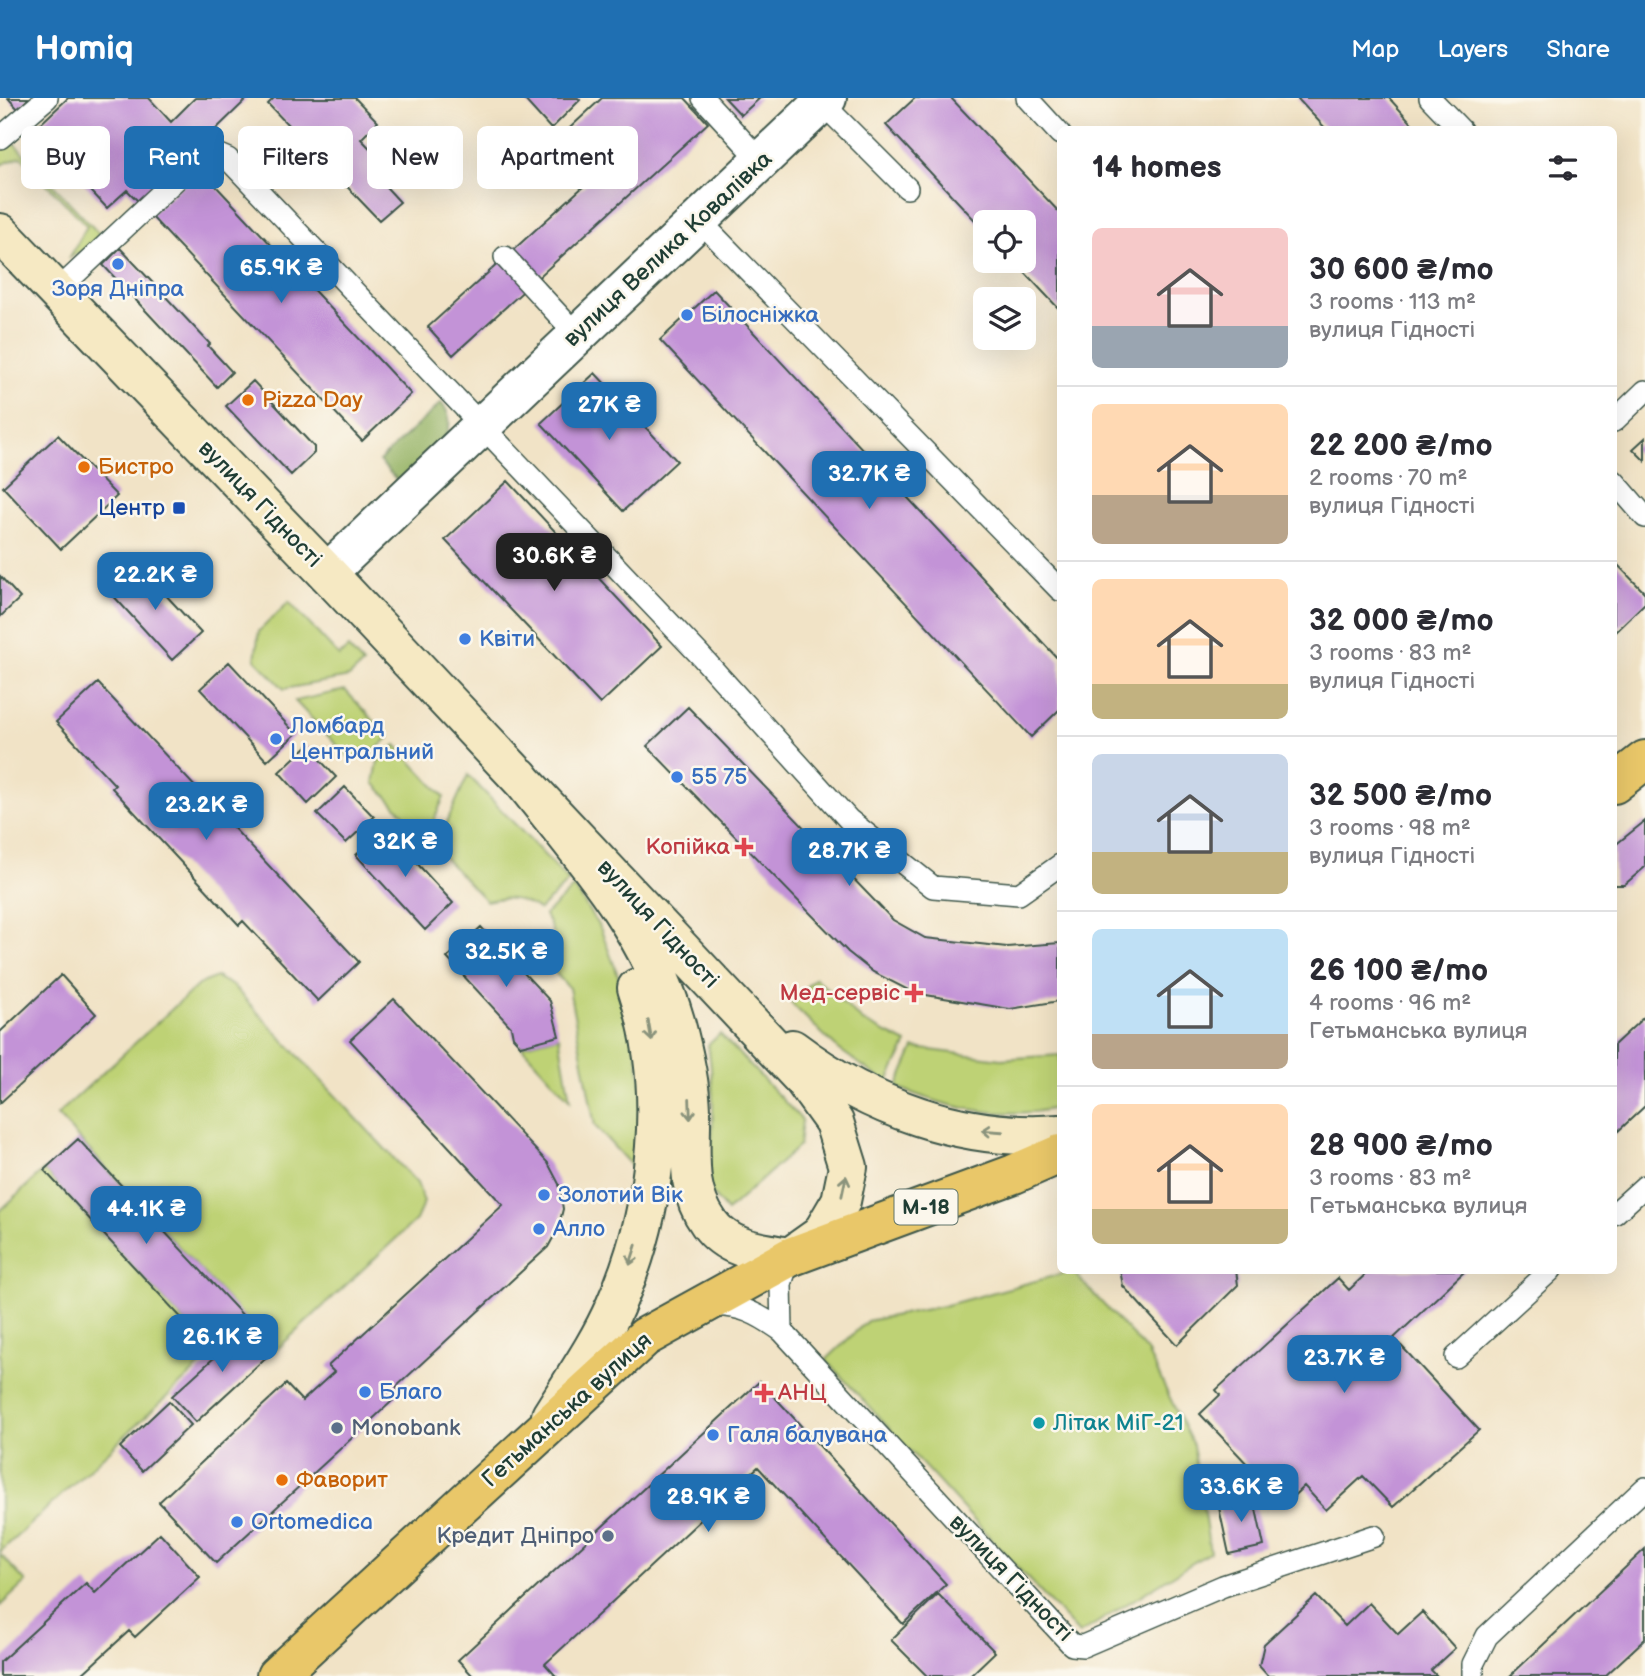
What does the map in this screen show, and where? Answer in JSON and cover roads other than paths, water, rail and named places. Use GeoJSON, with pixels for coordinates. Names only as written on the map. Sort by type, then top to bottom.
{"type":"FeatureCollection","features":[{"type":"Feature","properties":{"kind":"highway"},"geometry":{"type":"LineString","coordinates":[[1617,782],[1645,760]]}},
{"type":"Feature","properties":{"kind":"highway","name":"Гетьманська вулиця"},"geometry":{"type":"LineString","coordinates":[[276,1676],[645,1337],[695,1307],[790,1257],[1014,1174],[1057,1155]]}},
{"type":"Feature","properties":{"kind":"main road","name":"вулиця Гідності"},"geometry":{"type":"LineString","coordinates":[[0,233],[327,573],[519,776],[803,1079],[834,1122],[848,1167],[841,1201],[821,1235],[790,1257],[743,1250],[711,1225],[694,1196],[689,1162],[691,1109],[686,1063],[674,1018],[656,970],[627,918],[519,776]]}},
{"type":"Feature","properties":{"kind":"main road","name":"вулиця Гідності"},"geometry":{"type":"LineString","coordinates":[[519,776],[590,884],[625,953],[650,1026],[657,1088],[653,1168],[635,1250],[615,1305],[596,1342],[540,1433]]}},
{"type":"Feature","properties":{"kind":"main road","name":"вулиця Гідності"},"geometry":{"type":"LineString","coordinates":[[739,1010],[812,1065],[886,1107],[966,1129],[1057,1134]]}},
{"type":"Feature","properties":{"kind":"street","name":"вулиця Велика Ковалівка"},"geometry":{"type":"LineString","coordinates":[[327,573],[824,101]]}},
{"type":"Feature","properties":{"kind":"lane"},"geometry":{"type":"LineString","coordinates":[[0,138],[47,98]]}},
{"type":"Feature","properties":{"kind":"lane"},"geometry":{"type":"LineString","coordinates":[[703,98],[761,161]]}},
{"type":"Feature","properties":{"kind":"lane"},"geometry":{"type":"LineString","coordinates":[[1027,98],[1057,131]]}},
{"type":"Feature","properties":{"kind":"lane"},"geometry":{"type":"LineString","coordinates":[[1430,98],[1457,126]]}},
{"type":"Feature","properties":{"kind":"lane"},"geometry":{"type":"LineString","coordinates":[[824,101],[908,188]]}},
{"type":"Feature","properties":{"kind":"lane"},"geometry":{"type":"LineString","coordinates":[[56,292],[201,157],[214,153],[228,159],[700,655],[849,820],[933,887],[1019,894],[1057,867]]}},
{"type":"Feature","properties":{"kind":"lane"},"geometry":{"type":"LineString","coordinates":[[699,220],[1057,587]]}},
{"type":"Feature","properties":{"kind":"lane"},"geometry":{"type":"LineString","coordinates":[[505,257],[577,335]]}},
{"type":"Feature","properties":{"kind":"lane"},"geometry":{"type":"LineString","coordinates":[[1617,418],[1645,391]]}},
{"type":"Feature","properties":{"kind":"lane"},"geometry":{"type":"LineString","coordinates":[[1617,484],[1645,517]]}},
{"type":"Feature","properties":{"kind":"lane"},"geometry":{"type":"LineString","coordinates":[[1617,1211],[1645,1186]]}},
{"type":"Feature","properties":{"kind":"lane"},"geometry":{"type":"LineString","coordinates":[[782,1331],[781,1284],[790,1257]]}},
{"type":"Feature","properties":{"kind":"lane"},"geometry":{"type":"LineString","coordinates":[[1456,1357],[1547,1274]]}},
{"type":"Feature","properties":{"kind":"lane"},"geometry":{"type":"LineString","coordinates":[[695,1307],[728,1305],[755,1311],[782,1331]]}},
{"type":"Feature","properties":{"kind":"lane","name":"вулиця Гідності"},"geometry":{"type":"LineString","coordinates":[[782,1331],[1072,1645],[1083,1646],[1223,1586],[1374,1536]]}},
{"type":"Feature","properties":{"kind":"lane"},"geometry":{"type":"LineString","coordinates":[[1473,1676],[1473,1664],[1487,1636],[1645,1488]]}},
{"type":"Feature","properties":{"kind":"place","name":"Зоря Дніпра"},"geometry":{"type":"Point","coordinates":[118,264]}},
{"type":"Feature","properties":{"kind":"place","name":"Білосніжка"},"geometry":{"type":"Point","coordinates":[687,315]}},
{"type":"Feature","properties":{"kind":"place","name":"Pizza Day"},"geometry":{"type":"Point","coordinates":[248,400]}},
{"type":"Feature","properties":{"kind":"place","name":"Бистро"},"geometry":{"type":"Point","coordinates":[84,467]}},
{"type":"Feature","properties":{"kind":"place","name":"Центр"},"geometry":{"type":"Point","coordinates":[179,508]}},
{"type":"Feature","properties":{"kind":"place","name":"Квіти"},"geometry":{"type":"Point","coordinates":[465,639]}},
{"type":"Feature","properties":{"kind":"place","name":"Ломбард Центральний"},"geometry":{"type":"Point","coordinates":[276,739]}},
{"type":"Feature","properties":{"kind":"place","name":"55 75"},"geometry":{"type":"Point","coordinates":[677,777]}},
{"type":"Feature","properties":{"kind":"place","name":"Копійка"},"geometry":{"type":"Point","coordinates":[744,847]}},
{"type":"Feature","properties":{"kind":"place","name":"Мед-сервіс"},"geometry":{"type":"Point","coordinates":[914,993]}},
{"type":"Feature","properties":{"kind":"place","name":"Золотий Вік"},"geometry":{"type":"Point","coordinates":[544,1195]}},
{"type":"Feature","properties":{"kind":"place","name":"Алло"},"geometry":{"type":"Point","coordinates":[539,1229]}},
{"type":"Feature","properties":{"kind":"place","name":"Благо"},"geometry":{"type":"Point","coordinates":[365,1392]}},
{"type":"Feature","properties":{"kind":"place","name":"АНЦ"},"geometry":{"type":"Point","coordinates":[764,1393]}},
{"type":"Feature","properties":{"kind":"place","name":"Літак МіГ-21"},"geometry":{"type":"Point","coordinates":[1039,1423]}},
{"type":"Feature","properties":{"kind":"place","name":"Monobank"},"geometry":{"type":"Point","coordinates":[337,1428]}},
{"type":"Feature","properties":{"kind":"place","name":"Галя балувана"},"geometry":{"type":"Point","coordinates":[713,1435]}},
{"type":"Feature","properties":{"kind":"place","name":"Фаворит"},"geometry":{"type":"Point","coordinates":[282,1480]}},
{"type":"Feature","properties":{"kind":"place","name":"Ortomedica"},"geometry":{"type":"Point","coordinates":[237,1522]}},
{"type":"Feature","properties":{"kind":"place","name":"Кредит Дніпро"},"geometry":{"type":"Point","coordinates":[608,1536]}}]}
